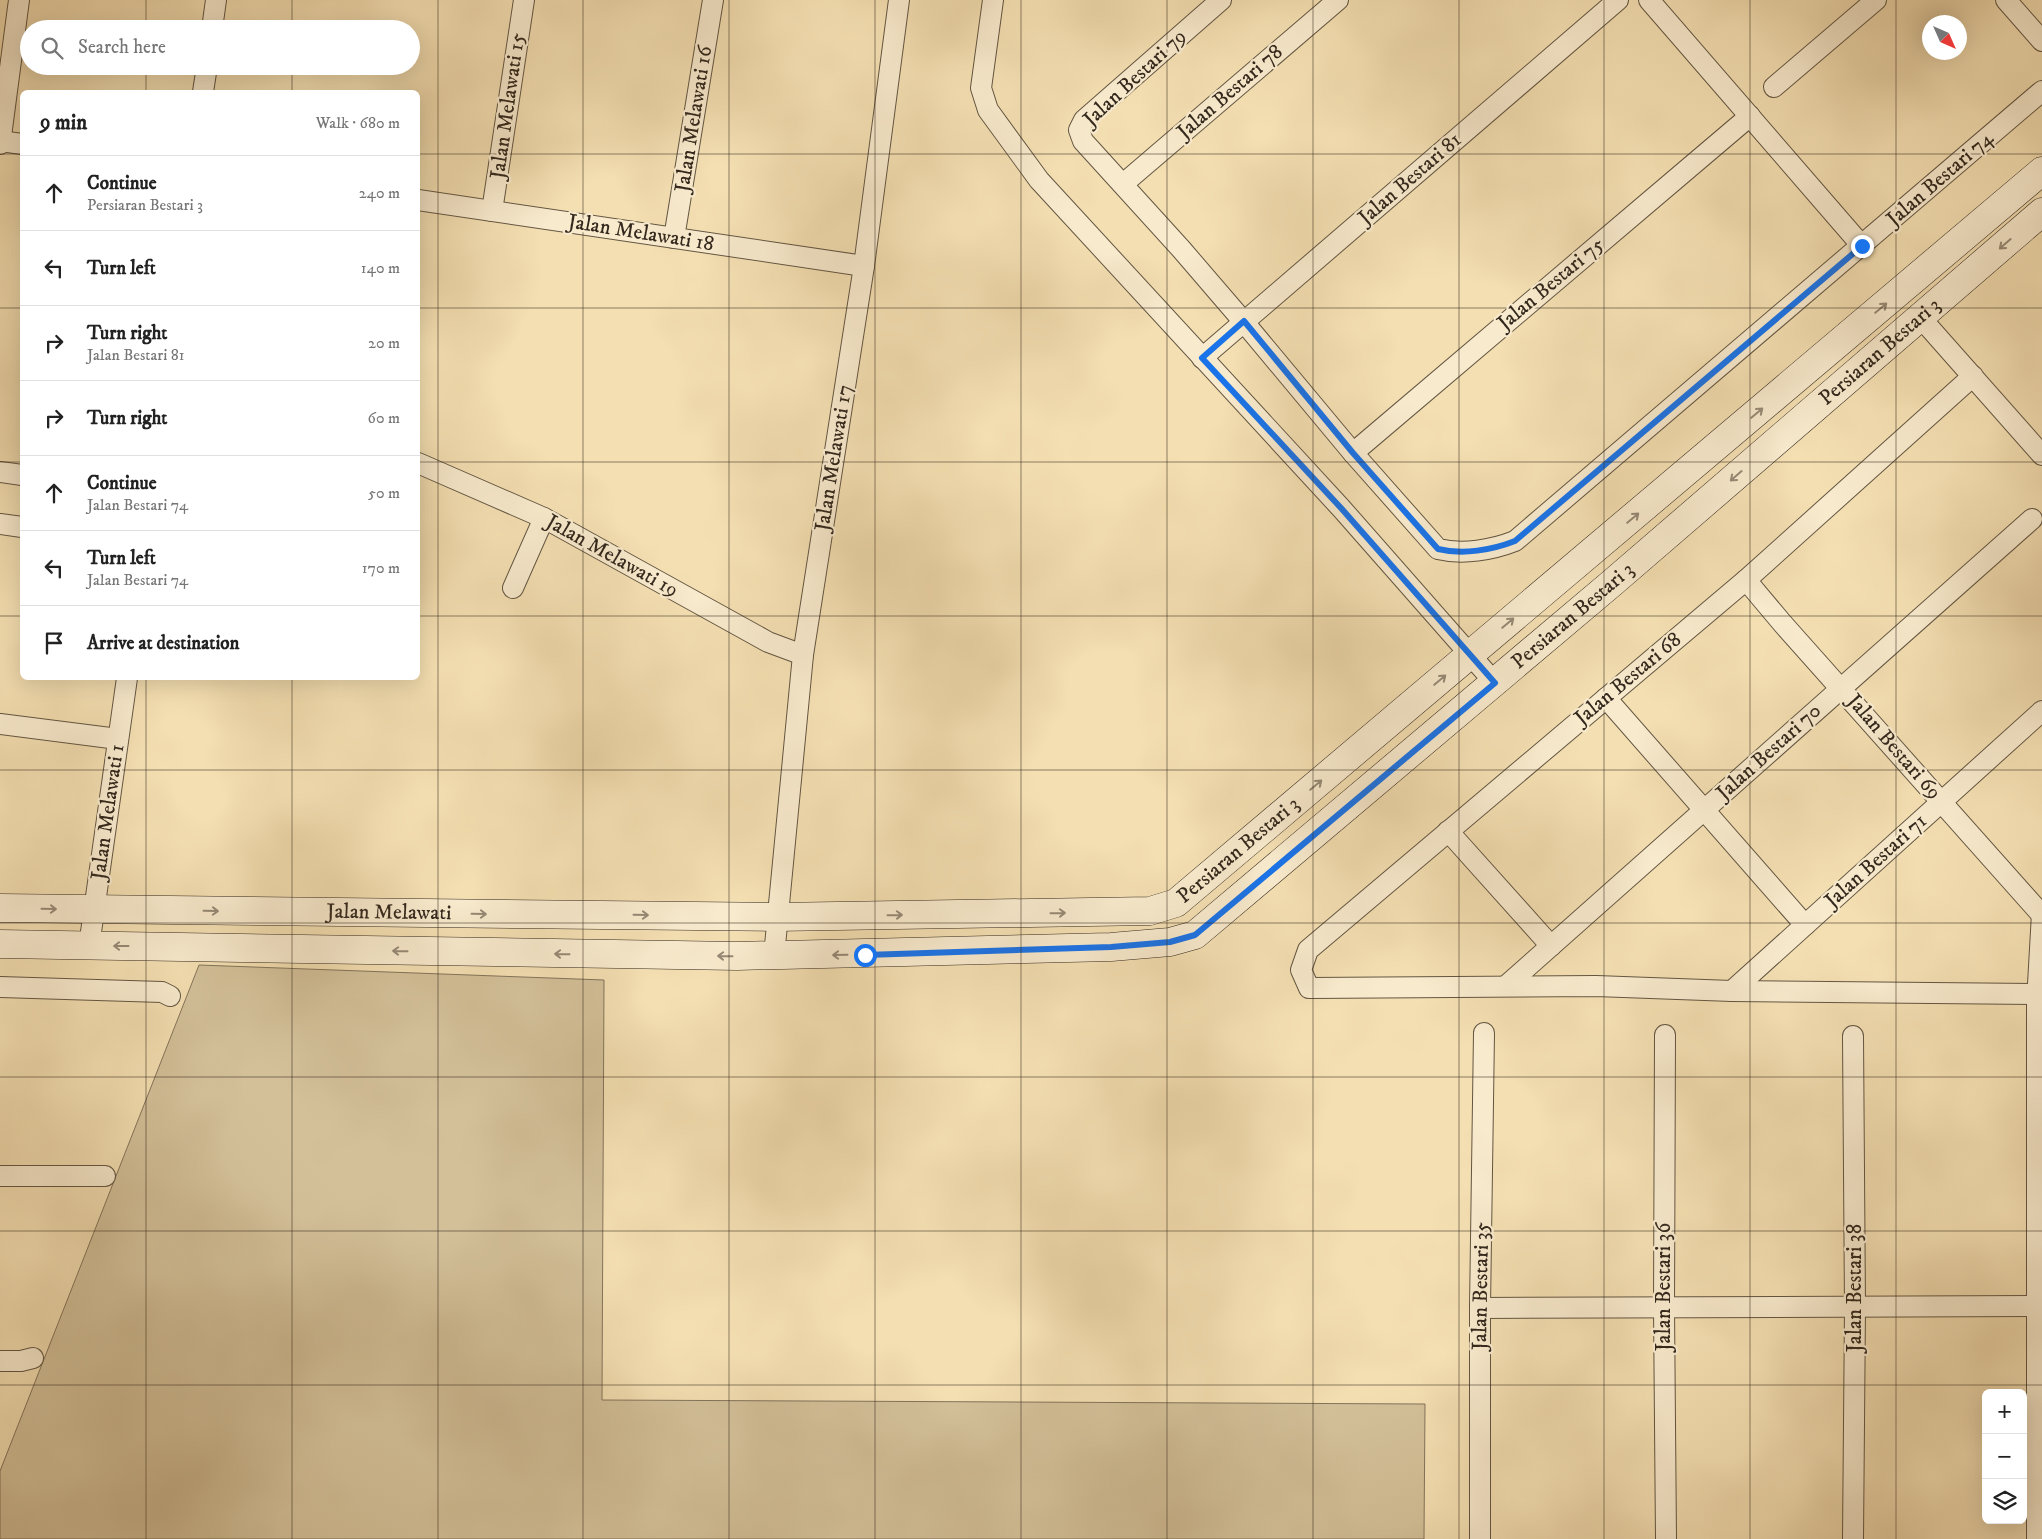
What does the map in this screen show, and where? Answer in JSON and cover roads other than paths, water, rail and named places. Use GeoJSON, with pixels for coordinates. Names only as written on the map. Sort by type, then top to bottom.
{"type":"FeatureCollection","features":[{"type":"Feature","properties":{"kind":"street"},"geometry":{"type":"LineString","coordinates":[[19,0],[0,142],[20,144]]}},
{"type":"Feature","properties":{"kind":"street"},"geometry":{"type":"LineString","coordinates":[[213,20],[216,0]]}},
{"type":"Feature","properties":{"kind":"street","name":"Jalan Melawati 15"},"geometry":{"type":"LineString","coordinates":[[492,211],[524,0]]}},
{"type":"Feature","properties":{"kind":"street","name":"Jalan Melawati 16"},"geometry":{"type":"LineString","coordinates":[[674,238],[713,0]]}},
{"type":"Feature","properties":{"kind":"street","name":"Jalan Melawati 17"},"geometry":{"type":"LineString","coordinates":[[774,956],[776,917],[803,655],[864,266],[900,0]]}},
{"type":"Feature","properties":{"kind":"street"},"geometry":{"type":"LineString","coordinates":[[993,0],[981,88],[988,110],[1039,180],[1341,508],[1495,683]]}},
{"type":"Feature","properties":{"kind":"street","name":"Jalan Bestari 79"},"geometry":{"type":"LineString","coordinates":[[1221,0],[1084,120],[1079,130],[1083,142],[1123,184],[1244,321]]}},
{"type":"Feature","properties":{"kind":"street","name":"Jalan Bestari 78"},"geometry":{"type":"LineString","coordinates":[[1123,184],[1338,0]]}},
{"type":"Feature","properties":{"kind":"street","name":"Jalan Bestari 81"},"geometry":{"type":"LineString","coordinates":[[1202,358],[1618,0]]}},
{"type":"Feature","properties":{"kind":"street"},"geometry":{"type":"LineString","coordinates":[[1649,0],[1862,246]]}},
{"type":"Feature","properties":{"kind":"street"},"geometry":{"type":"LineString","coordinates":[[1774,87],[1876,0]]}},
{"type":"Feature","properties":{"kind":"street"},"geometry":{"type":"LineString","coordinates":[[2006,0],[2042,42]]}},
{"type":"Feature","properties":{"kind":"street"},"geometry":{"type":"LineString","coordinates":[[203,90],[206,75]]}},
{"type":"Feature","properties":{"kind":"street","name":"Jalan Bestari 74"},"geometry":{"type":"LineString","coordinates":[[1244,321],[1353,453],[1438,549],[1454,552],[1502,546],[1515,541],[2042,91]]}},
{"type":"Feature","properties":{"kind":"street","name":"Jalan Bestari 75"},"geometry":{"type":"LineString","coordinates":[[1353,453],[1750,116]]}},
{"type":"Feature","properties":{"kind":"street","name":"Persiaran Bestari 3"},"geometry":{"type":"LineString","coordinates":[[776,917],[1150,911],[1176,903],[2042,171]]}},
{"type":"Feature","properties":{"kind":"street","name":"Jalan Melawati 18"},"geometry":{"type":"LineString","coordinates":[[420,200],[864,266]]}},
{"type":"Feature","properties":{"kind":"street","name":"Persiaran Bestari 3"},"geometry":{"type":"LineString","coordinates":[[774,956],[1111,947],[1170,942],[1195,935],[1495,683],[2042,212]]}},
{"type":"Feature","properties":{"kind":"street"},"geometry":{"type":"LineString","coordinates":[[1920,316],[2042,455]]}},
{"type":"Feature","properties":{"kind":"street","name":"Jalan Bestari 68"},"geometry":{"type":"LineString","coordinates":[[1506,985],[1309,988],[1301,970],[1308,950],[1746,580],[1973,376]]}},
{"type":"Feature","properties":{"kind":"street","name":"Jalan Melawati 19"},"geometry":{"type":"LineString","coordinates":[[420,464],[544,518],[768,642],[803,655]]}},
{"type":"Feature","properties":{"kind":"street"},"geometry":{"type":"LineString","coordinates":[[0,472],[20,475]]}},
{"type":"Feature","properties":{"kind":"street"},"geometry":{"type":"LineString","coordinates":[[513,588],[544,518]]}},
{"type":"Feature","properties":{"kind":"street","name":"Jalan Bestari 70"},"geometry":{"type":"LineString","coordinates":[[1506,985],[2032,519]]}},
{"type":"Feature","properties":{"kind":"street"},"geometry":{"type":"LineString","coordinates":[[0,524],[20,527]]}},
{"type":"Feature","properties":{"kind":"street","name":"Jalan Bestari 69"},"geometry":{"type":"LineString","coordinates":[[1746,580],[2042,914]]}},
{"type":"Feature","properties":{"kind":"street","name":"Jalan Melawati 1"},"geometry":{"type":"LineString","coordinates":[[89,946],[127,680]]}},
{"type":"Feature","properties":{"kind":"street"},"geometry":{"type":"LineString","coordinates":[[1606,698],[1805,925]]}},
{"type":"Feature","properties":{"kind":"street","name":"Jalan Bestari 71"},"geometry":{"type":"LineString","coordinates":[[1732,991],[2042,711]]}},
{"type":"Feature","properties":{"kind":"street"},"geometry":{"type":"LineString","coordinates":[[0,724],[118,739]]}},
{"type":"Feature","properties":{"kind":"street"},"geometry":{"type":"LineString","coordinates":[[1448,831],[1551,946]]}},
{"type":"Feature","properties":{"kind":"street","name":"Jalan Melawati"},"geometry":{"type":"LineString","coordinates":[[0,908],[776,917]]}},
{"type":"Feature","properties":{"kind":"street"},"geometry":{"type":"LineString","coordinates":[[2037,1539],[2040,1029],[2037,998],[2042,914]]}},
{"type":"Feature","properties":{"kind":"street","name":"Jalan Melawati"},"geometry":{"type":"LineString","coordinates":[[0,944],[774,956]]}},
{"type":"Feature","properties":{"kind":"street"},"geometry":{"type":"LineString","coordinates":[[1506,985],[2037,998]]}},
{"type":"Feature","properties":{"kind":"street"},"geometry":{"type":"LineString","coordinates":[[0,987],[162,992],[170,996]]}},
{"type":"Feature","properties":{"kind":"street","name":"Jalan Bestari 35"},"geometry":{"type":"LineString","coordinates":[[1480,1539],[1480,1308],[1484,1033]]}},
{"type":"Feature","properties":{"kind":"street","name":"Jalan Bestari 36"},"geometry":{"type":"LineString","coordinates":[[1665,1035],[1664,1308],[1666,1539]]}},
{"type":"Feature","properties":{"kind":"street","name":"Jalan Bestari 38"},"geometry":{"type":"LineString","coordinates":[[1853,1539],[1855,1307],[1854,1036]]}},
{"type":"Feature","properties":{"kind":"street"},"geometry":{"type":"LineString","coordinates":[[0,1176],[105,1176]]}},
{"type":"Feature","properties":{"kind":"street"},"geometry":{"type":"LineString","coordinates":[[1480,1308],[2038,1306]]}},
{"type":"Feature","properties":{"kind":"street"},"geometry":{"type":"LineString","coordinates":[[0,1361],[33,1358]]}}]}
